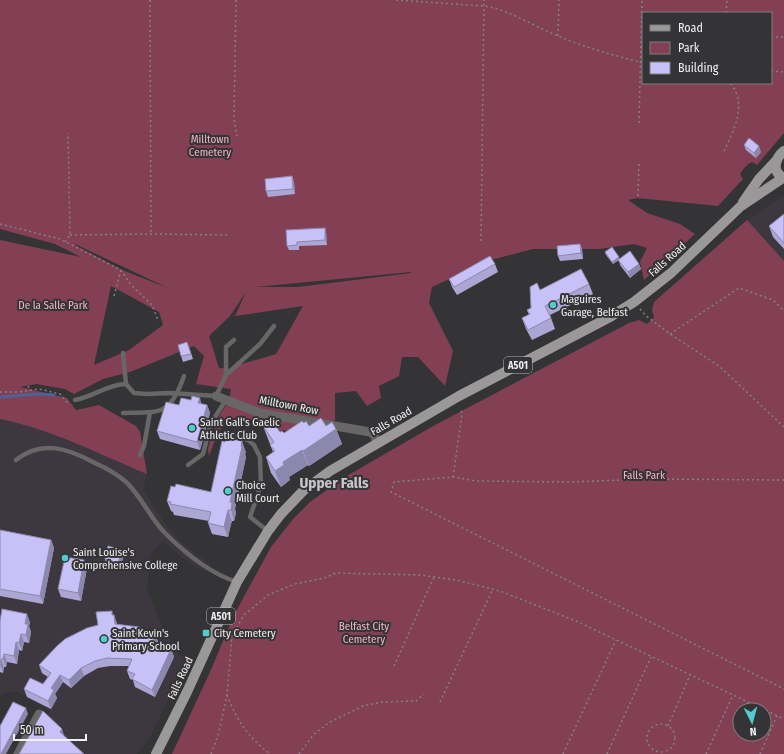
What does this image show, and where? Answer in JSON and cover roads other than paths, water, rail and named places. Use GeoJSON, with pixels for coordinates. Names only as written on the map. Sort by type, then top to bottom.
{"type":"FeatureCollection","features":[{"type":"Feature","properties":{"kind":"main road","name":"A501"},"geometry":{"type":"LineString","coordinates":[[783,178],[777,172],[776,161],[784,150]]}},
{"type":"Feature","properties":{"kind":"main road","name":"Falls Road"},"geometry":{"type":"LineString","coordinates":[[741,206],[752,188],[776,161]]}},
{"type":"Feature","properties":{"kind":"main road","name":"Falls Road"},"geometry":{"type":"LineString","coordinates":[[156,754],[187,692],[237,582],[268,530],[294,500],[313,483],[330,471],[378,443],[459,396],[610,317],[634,302],[675,269],[741,206],[783,178]]}},
{"type":"Feature","properties":{"kind":"street","name":"Milltown Row"},"geometry":{"type":"LineString","coordinates":[[216,396],[260,413],[370,432],[374,435],[378,443]]}},
{"type":"Feature","properties":{"kind":"street"},"geometry":{"type":"LineString","coordinates":[[18,754],[40,714]]}},
{"type":"Feature","properties":{"kind":"lane"},"geometry":{"type":"LineString","coordinates":[[124,353],[126,384],[134,393],[216,396],[226,375],[260,344],[274,326]]}},
{"type":"Feature","properties":{"kind":"lane"},"geometry":{"type":"LineString","coordinates":[[226,375],[226,347],[234,340]]}},
{"type":"Feature","properties":{"kind":"lane"},"geometry":{"type":"LineString","coordinates":[[123,413],[157,412],[170,405],[178,394],[184,376]]}},
{"type":"Feature","properties":{"kind":"lane"},"geometry":{"type":"LineString","coordinates":[[75,400],[86,398],[116,384],[126,384]]}},
{"type":"Feature","properties":{"kind":"lane"},"geometry":{"type":"LineString","coordinates":[[188,465],[203,454],[211,422],[226,400]]}},
{"type":"Feature","properties":{"kind":"lane"},"geometry":{"type":"LineString","coordinates":[[140,455],[144,446],[150,412]]}},
{"type":"Feature","properties":{"kind":"lane"},"geometry":{"type":"LineString","coordinates":[[229,434],[248,440],[254,445],[260,457],[261,485],[250,517],[268,530]]}},
{"type":"Feature","properties":{"kind":"lane"},"geometry":{"type":"LineString","coordinates":[[16,460],[25,453],[31,451],[44,448],[60,448],[81,455],[112,472],[126,482],[146,506],[163,531],[178,545],[212,570],[229,580],[237,582]]}},
{"type":"Feature","properties":{"kind":"waterway"},"geometry":{"type":"LineString","coordinates":[[0,397],[39,394],[54,395]]}},
{"type":"Feature","properties":{"kind":"place","name":"Maguires Garage, Belfast"},"geometry":{"type":"Point","coordinates":[553,305]}},
{"type":"Feature","properties":{"kind":"place","name":"Saint Gall's Gaelic Athletic Club"},"geometry":{"type":"Point","coordinates":[192,428]}},
{"type":"Feature","properties":{"kind":"place","name":"Choice Mill Court"},"geometry":{"type":"Point","coordinates":[228,491]}},
{"type":"Feature","properties":{"kind":"place","name":"Saint Louise's Comprehensive College"},"geometry":{"type":"Point","coordinates":[65,558]}},
{"type":"Feature","properties":{"kind":"place","name":"City Cemetery"},"geometry":{"type":"Point","coordinates":[206,633]}},
{"type":"Feature","properties":{"kind":"place","name":"Saint Kevin's Primary School"},"geometry":{"type":"Point","coordinates":[104,639]}},
{"type":"Feature","properties":{"kind":"district","name":"Upper Falls"},"geometry":{"type":"Point","coordinates":[334,483]}},
{"type":"Feature","properties":{"kind":"park label","name":"Milltown Cemetery"},"geometry":{"type":"Point","coordinates":[210,145]}},
{"type":"Feature","properties":{"kind":"park label","name":"De la Salle Park"},"geometry":{"type":"Point","coordinates":[53,305]}},
{"type":"Feature","properties":{"kind":"park label","name":"Falls Park"},"geometry":{"type":"Point","coordinates":[644,475]}},
{"type":"Feature","properties":{"kind":"park label","name":"Belfast City Cemetery"},"geometry":{"type":"Point","coordinates":[364,632]}}]}
